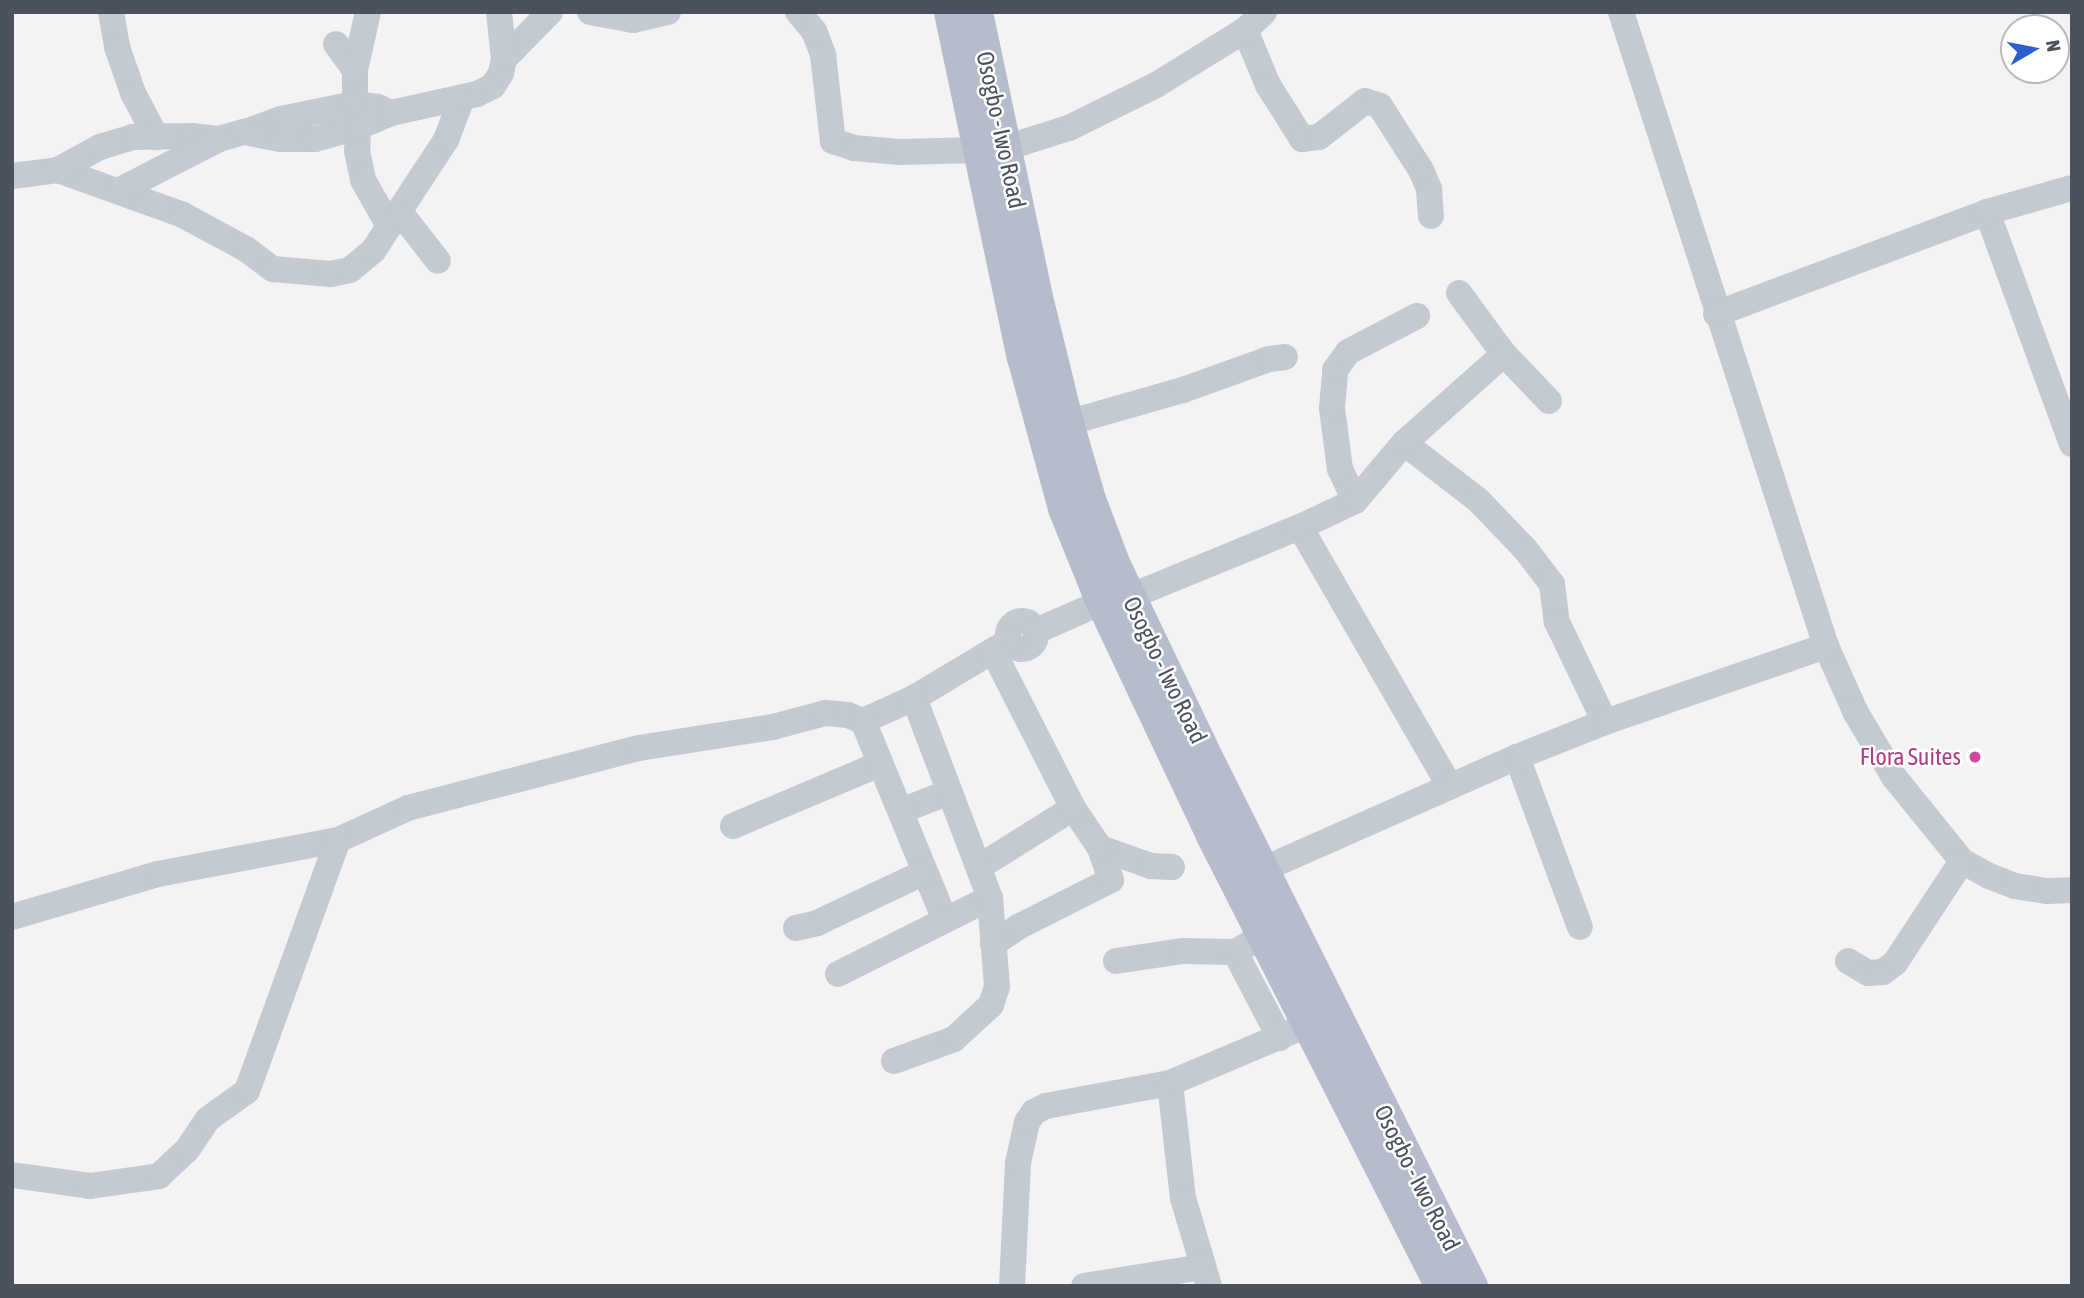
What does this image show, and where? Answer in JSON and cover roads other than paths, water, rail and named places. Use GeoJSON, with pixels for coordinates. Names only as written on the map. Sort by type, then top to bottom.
{"type":"FeatureCollection","features":[{"type":"Feature","properties":{"kind":"main road","name":"Osogbo - Iwo Road"},"geometry":{"type":"LineString","coordinates":[[950,12],[991,149],[1009,229],[1116,600]]}},
{"type":"Feature","properties":{"kind":"main road","name":"Osogbo - Iwo Road"},"geometry":{"type":"LineString","coordinates":[[976,12],[991,149]]}},
{"type":"Feature","properties":{"kind":"main road","name":"Osogbo - Iwo Road"},"geometry":{"type":"LineString","coordinates":[[1009,229],[1023,357],[1064,508],[1116,600],[1249,875],[1471,1286]]}},
{"type":"Feature","properties":{"kind":"main road","name":"Osogbo - Iwo Road"},"geometry":{"type":"LineString","coordinates":[[1249,875],[1264,935],[1294,1032],[1441,1286]]}},
{"type":"Feature","properties":{"kind":"street"},"geometry":{"type":"LineString","coordinates":[[111,12],[121,58],[133,93],[156,137]]}},
{"type":"Feature","properties":{"kind":"street"},"geometry":{"type":"LineString","coordinates":[[368,12],[355,69],[356,151],[363,180],[394,218],[438,261]]}},
{"type":"Feature","properties":{"kind":"street"},"geometry":{"type":"LineString","coordinates":[[12,176],[58,170],[100,147],[133,137],[315,139],[356,115],[391,113],[477,94],[493,86],[501,73],[504,59],[499,12]]}},
{"type":"Feature","properties":{"kind":"street"},"geometry":{"type":"LineString","coordinates":[[504,59],[550,12]]}},
{"type":"Feature","properties":{"kind":"street"},"geometry":{"type":"LineString","coordinates":[[590,12],[634,20],[668,12]]}},
{"type":"Feature","properties":{"kind":"street"},"geometry":{"type":"LineString","coordinates":[[798,12],[814,32],[823,55],[833,141],[854,148],[900,152],[991,149],[1069,128],[1156,85],[1254,21],[1269,85],[1302,139],[1319,137],[1365,101],[1380,106],[1429,189],[1431,216]]}},
{"type":"Feature","properties":{"kind":"street"},"geometry":{"type":"LineString","coordinates":[[1623,13],[1716,314],[1826,646],[1856,713],[1895,777],[1962,860],[1989,876],[2015,886],[2047,891],[2072,890]]}},
{"type":"Feature","properties":{"kind":"street"},"geometry":{"type":"LineString","coordinates":[[336,44],[355,69]]}},
{"type":"Feature","properties":{"kind":"street"},"geometry":{"type":"LineString","coordinates":[[58,170],[181,214],[247,249],[273,269],[331,274],[350,270],[373,251],[446,139],[462,98]]}},
{"type":"Feature","properties":{"kind":"street"},"geometry":{"type":"LineString","coordinates":[[118,191],[231,136]]}},
{"type":"Feature","properties":{"kind":"street"},"geometry":{"type":"LineString","coordinates":[[1716,314],[1987,212],[2072,188]]}},
{"type":"Feature","properties":{"kind":"street"},"geometry":{"type":"LineString","coordinates":[[1987,212],[2072,444]]}},
{"type":"Feature","properties":{"kind":"street"},"geometry":{"type":"LineString","coordinates":[[1459,293],[1504,355],[1549,401]]}},
{"type":"Feature","properties":{"kind":"street"},"geometry":{"type":"LineString","coordinates":[[1355,500],[1340,469],[1332,408],[1335,370],[1348,352],[1417,316]]}},
{"type":"Feature","properties":{"kind":"street"},"geometry":{"type":"LineString","coordinates":[[863,722],[914,698],[1001,646],[1009,628],[1016,622],[1030,623],[1036,631],[1300,527],[1355,500],[1404,443],[1504,355]]}},
{"type":"Feature","properties":{"kind":"street"},"geometry":{"type":"LineString","coordinates":[[1067,423],[1285,357]]}},
{"type":"Feature","properties":{"kind":"street"},"geometry":{"type":"LineString","coordinates":[[1404,443],[1478,500],[1525,549],[1552,584],[1557,622],[1605,722]]}},
{"type":"Feature","properties":{"kind":"street"},"geometry":{"type":"LineString","coordinates":[[1300,527],[1450,787]]}},
{"type":"Feature","properties":{"kind":"street"},"geometry":{"type":"LineString","coordinates":[[993,944],[1020,926],[1111,880],[1100,848],[1073,808],[1001,646]]}},
{"type":"Feature","properties":{"kind":"street"},"geometry":{"type":"LineString","coordinates":[[1249,875],[1517,757],[1605,722],[1826,646]]}},
{"type":"Feature","properties":{"kind":"street"},"geometry":{"type":"LineString","coordinates":[[894,1061],[954,1039],[991,1005],[997,987],[990,898],[914,698]]}},
{"type":"Feature","properties":{"kind":"street"},"geometry":{"type":"LineString","coordinates":[[12,918],[158,874],[338,840],[408,808],[639,748],[773,727],[825,713],[848,715],[863,722],[901,811],[923,873],[944,918]]}},
{"type":"Feature","properties":{"kind":"street"},"geometry":{"type":"LineString","coordinates":[[1517,757],[1580,927]]}},
{"type":"Feature","properties":{"kind":"street"},"geometry":{"type":"LineString","coordinates":[[733,826],[880,764]]}},
{"type":"Feature","properties":{"kind":"street"},"geometry":{"type":"LineString","coordinates":[[901,811],[949,792]]}},
{"type":"Feature","properties":{"kind":"street"},"geometry":{"type":"LineString","coordinates":[[979,867],[1073,808]]}},
{"type":"Feature","properties":{"kind":"street"},"geometry":{"type":"LineString","coordinates":[[12,1175],[90,1186],[159,1176],[187,1150],[208,1119],[247,1091],[338,840]]}},
{"type":"Feature","properties":{"kind":"street"},"geometry":{"type":"LineString","coordinates":[[1100,848],[1151,866],[1172,867]]}},
{"type":"Feature","properties":{"kind":"street"},"geometry":{"type":"LineString","coordinates":[[1848,961],[1868,973],[1882,972],[1895,962],[1962,860]]}},
{"type":"Feature","properties":{"kind":"street"},"geometry":{"type":"LineString","coordinates":[[796,928],[817,923],[923,873]]}},
{"type":"Feature","properties":{"kind":"street"},"geometry":{"type":"LineString","coordinates":[[838,974],[944,918],[990,898]]}},
{"type":"Feature","properties":{"kind":"street"},"geometry":{"type":"LineString","coordinates":[[1116,961],[1183,951],[1235,952],[1264,935]]}},
{"type":"Feature","properties":{"kind":"street"},"geometry":{"type":"LineString","coordinates":[[1012,1286],[1017,1163],[1027,1122],[1034,1112],[1046,1106],[1170,1083],[1294,1032],[1235,952]]}},
{"type":"Feature","properties":{"kind":"street"},"geometry":{"type":"LineString","coordinates":[[1084,1286],[1205,1276],[1183,1198],[1170,1083]]}},
{"type":"Feature","properties":{"kind":"place","name":"Flora Suites"},"geometry":{"type":"Point","coordinates":[1975,757]}}]}
